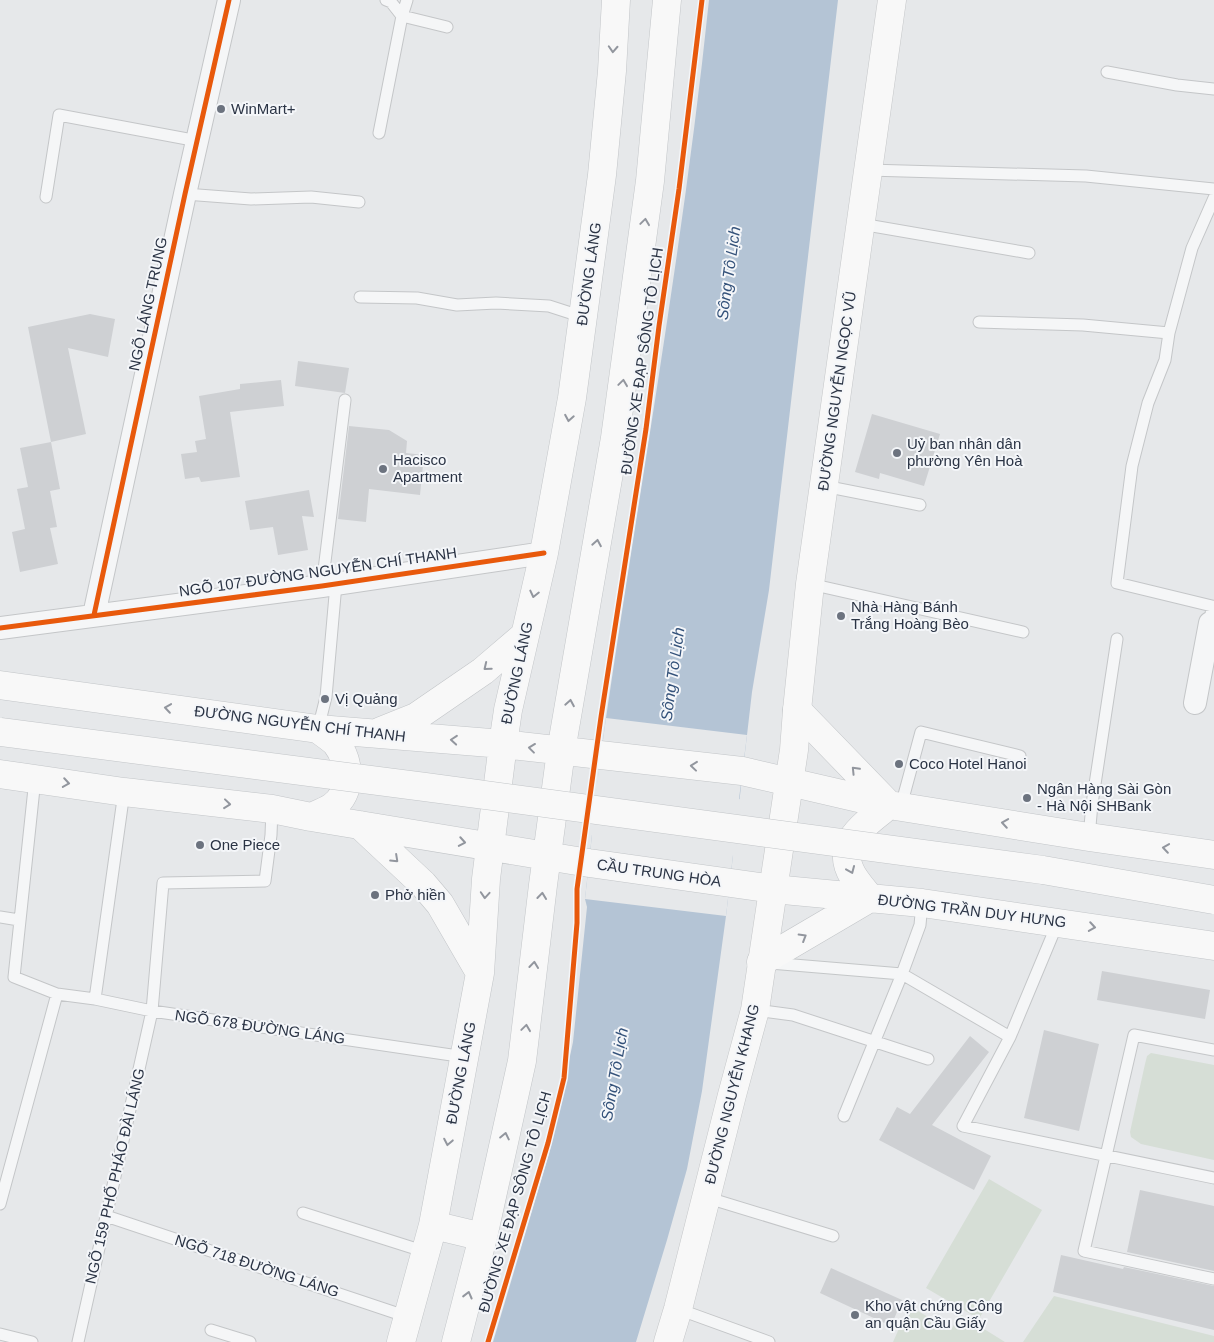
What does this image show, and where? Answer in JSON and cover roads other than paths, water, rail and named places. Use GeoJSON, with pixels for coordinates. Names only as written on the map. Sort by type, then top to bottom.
{"type":"FeatureCollection","features":[{"type":"Feature","properties":{"kind":"main road","name":"ĐƯỜNG LÁNG"},"geometry":{"type":"LineString","coordinates":[[404,1329],[426,1252],[465,1057],[480,973],[486,879],[502,744],[544,553],[572,398],[602,176],[612,71],[616,0]]}},
{"type":"Feature","properties":{"kind":"main road"},"geometry":{"type":"LineString","coordinates":[[456,1342],[483,1238],[522,1061],[561,751],[616,429],[650,181],[668,0]]}},
{"type":"Feature","properties":{"kind":"main road","name":"ĐƯỜNG NGUYỄN NGỌC VŨ"},"geometry":{"type":"LineString","coordinates":[[788,782],[794,750],[796,710],[810,584],[892,0]]}},
{"type":"Feature","properties":{"kind":"main road"},"geometry":{"type":"LineString","coordinates":[[373,734],[416,717],[483,670],[525,636]]}},
{"type":"Feature","properties":{"kind":"main road","name":"ĐƯỜNG NGUYỄN CHÍ THANH"},"geometry":{"type":"LineString","coordinates":[[0,685],[318,728],[502,744],[742,771],[788,782]]}},
{"type":"Feature","properties":{"kind":"main road"},"geometry":{"type":"LineString","coordinates":[[796,710],[895,806]]}},
{"type":"Feature","properties":{"kind":"main road"},"geometry":{"type":"LineString","coordinates":[[311,817],[333,807],[342,796],[347,785],[348,774],[345,759],[336,743],[318,728]]}},
{"type":"Feature","properties":{"kind":"main road"},"geometry":{"type":"LineString","coordinates":[[0,732],[1033,868],[1214,900]]}},
{"type":"Feature","properties":{"kind":"main road"},"geometry":{"type":"LineString","coordinates":[[0,774],[124,792],[272,809],[547,856]]}},
{"type":"Feature","properties":{"kind":"main road"},"geometry":{"type":"LineString","coordinates":[[788,782],[895,806],[1214,855]]}},
{"type":"Feature","properties":{"kind":"main road","name":"ĐƯỜNG NGUYỄN KHANG"},"geometry":{"type":"LineString","coordinates":[[668,1342],[755,1010],[788,782]]}},
{"type":"Feature","properties":{"kind":"main road"},"geometry":{"type":"LineString","coordinates":[[761,962],[870,898],[853,876],[848,864],[847,852],[850,842],[861,828],[895,806]]}},
{"type":"Feature","properties":{"kind":"main road"},"geometry":{"type":"LineString","coordinates":[[360,825],[423,884],[440,904],[480,973]]}},
{"type":"Feature","properties":{"kind":"main road","name":"CẦU TRUNG HÒA"},"geometry":{"type":"LineString","coordinates":[[547,856],[730,883]]}},
{"type":"Feature","properties":{"kind":"main road","name":"ĐƯỜNG TRẦN DUY HƯNG"},"geometry":{"type":"LineString","coordinates":[[730,883],[773,889],[922,903],[1214,946]]}},
{"type":"Feature","properties":{"kind":"main road"},"geometry":{"type":"LineString","coordinates":[[432,1225],[483,1238]]}},
{"type":"Feature","properties":{"kind":"street","name":"NGÕ LÁNG TRUNG"},"geometry":{"type":"LineString","coordinates":[[94,615],[229,0]]}},
{"type":"Feature","properties":{"kind":"street","name":"NGÕ 107 ĐƯỜNG NGUYỄN CHÍ THANH"},"geometry":{"type":"LineString","coordinates":[[0,628],[329,585],[544,553]]}},
{"type":"Feature","properties":{"kind":"street"},"geometry":{"type":"LineString","coordinates":[[1195,703],[1212,624]]}},
{"type":"Feature","properties":{"kind":"lane"},"geometry":{"type":"LineString","coordinates":[[386,0],[391,2],[402,16],[447,27]]}},
{"type":"Feature","properties":{"kind":"lane"},"geometry":{"type":"LineString","coordinates":[[379,133],[402,16],[407,0]]}},
{"type":"Feature","properties":{"kind":"lane"},"geometry":{"type":"LineString","coordinates":[[1107,72],[1177,85],[1214,89]]}},
{"type":"Feature","properties":{"kind":"lane"},"geometry":{"type":"LineString","coordinates":[[46,197],[59,115],[198,141]]}},
{"type":"Feature","properties":{"kind":"lane"},"geometry":{"type":"LineString","coordinates":[[868,170],[1086,176],[1214,189]]}},
{"type":"Feature","properties":{"kind":"lane"},"geometry":{"type":"LineString","coordinates":[[185,194],[250,199],[311,197],[359,202]]}},
{"type":"Feature","properties":{"kind":"lane"},"geometry":{"type":"LineString","coordinates":[[1212,624],[1212,606],[1117,583],[1132,466],[1148,403],[1166,360],[1169,333],[1192,248],[1214,198]]}},
{"type":"Feature","properties":{"kind":"lane"},"geometry":{"type":"LineString","coordinates":[[861,224],[1029,253]]}},
{"type":"Feature","properties":{"kind":"lane"},"geometry":{"type":"LineString","coordinates":[[360,296],[417,298],[457,305],[496,302],[549,306],[583,316]]}},
{"type":"Feature","properties":{"kind":"lane"},"geometry":{"type":"LineString","coordinates":[[979,322],[1083,326],[1169,333]]}},
{"type":"Feature","properties":{"kind":"lane"},"geometry":{"type":"LineString","coordinates":[[318,728],[326,698],[329,585],[345,400]]}},
{"type":"Feature","properties":{"kind":"lane"},"geometry":{"type":"LineString","coordinates":[[824,486],[920,505]]}},
{"type":"Feature","properties":{"kind":"lane"},"geometry":{"type":"LineString","coordinates":[[810,584],[1023,632]]}},
{"type":"Feature","properties":{"kind":"lane"},"geometry":{"type":"LineString","coordinates":[[1089,837],[1116,639]]}},
{"type":"Feature","properties":{"kind":"lane"},"geometry":{"type":"LineString","coordinates":[[895,806],[921,732],[1020,756]]}},
{"type":"Feature","properties":{"kind":"lane"},"geometry":{"type":"LineString","coordinates":[[0,917],[19,920],[35,779]]}},
{"type":"Feature","properties":{"kind":"lane"},"geometry":{"type":"LineString","coordinates":[[95,999],[124,792]]}},
{"type":"Feature","properties":{"kind":"lane","name":"NGÕ 159 PHỐ PHÁO ĐÀI LÁNG"},"geometry":{"type":"LineString","coordinates":[[78,1342],[152,1011],[163,883],[266,882],[272,809]]}},
{"type":"Feature","properties":{"kind":"lane"},"geometry":{"type":"LineString","coordinates":[[844,1116],[920,925],[922,903]]}},
{"type":"Feature","properties":{"kind":"lane","name":"NGÕ 678 ĐƯỜNG LÁNG"},"geometry":{"type":"LineString","coordinates":[[19,920],[14,977],[57,994],[95,999],[152,1011],[465,1057]]}},
{"type":"Feature","properties":{"kind":"lane"},"geometry":{"type":"LineString","coordinates":[[1058,922],[1010,1037],[963,1126],[1214,1178]]}},
{"type":"Feature","properties":{"kind":"lane"},"geometry":{"type":"LineString","coordinates":[[761,962],[902,974],[1010,1037]]}},
{"type":"Feature","properties":{"kind":"lane"},"geometry":{"type":"LineString","coordinates":[[0,1204],[57,994]]}},
{"type":"Feature","properties":{"kind":"lane"},"geometry":{"type":"LineString","coordinates":[[755,1010],[793,1015],[928,1058]]}},
{"type":"Feature","properties":{"kind":"lane"},"geometry":{"type":"LineString","coordinates":[[1214,1050],[1134,1034],[1084,1251],[1214,1279]]}},
{"type":"Feature","properties":{"kind":"lane"},"geometry":{"type":"LineString","coordinates":[[705,1197],[833,1236]]}},
{"type":"Feature","properties":{"kind":"lane"},"geometry":{"type":"LineString","coordinates":[[303,1213],[426,1252]]}},
{"type":"Feature","properties":{"kind":"lane","name":"NGÕ 718 ĐƯỜNG LÁNG"},"geometry":{"type":"LineString","coordinates":[[106,1216],[404,1329]]}},
{"type":"Feature","properties":{"kind":"lane"},"geometry":{"type":"LineString","coordinates":[[678,1309],[768,1342]]}},
{"type":"Feature","properties":{"kind":"lane"},"geometry":{"type":"LineString","coordinates":[[211,1330],[250,1342]]}},
{"type":"Feature","properties":{"kind":"lane"},"geometry":{"type":"LineString","coordinates":[[0,1334],[32,1342]]}},
{"type":"Feature","properties":{"kind":"water","name":"Sông Tô Lịch"},"geometry":{"type":"Polygon","coordinates":[[[709,0],[838,0],[769,590],[752,692],[726,916],[702,1091],[687,1169],[636,1342],[493,1342],[549,1154],[573,1042],[597,786],[619,628],[675,270],[709,0]]]}},
{"type":"Feature","properties":{"kind":"place","name":"WinMart+"},"geometry":{"type":"Point","coordinates":[221,109]}},
{"type":"Feature","properties":{"kind":"place","name":"Uỷ ban nhân dân phường Yên Hoà"},"geometry":{"type":"Point","coordinates":[897,453]}},
{"type":"Feature","properties":{"kind":"place","name":"Hacisco Apartment"},"geometry":{"type":"Point","coordinates":[383,469]}},
{"type":"Feature","properties":{"kind":"place","name":"Nhà Hàng Bánh Trắng Hoàng Bèo"},"geometry":{"type":"Point","coordinates":[841,616]}},
{"type":"Feature","properties":{"kind":"place","name":"Vị Quảng"},"geometry":{"type":"Point","coordinates":[325,699]}},
{"type":"Feature","properties":{"kind":"place","name":"Coco Hotel Hanoi"},"geometry":{"type":"Point","coordinates":[899,764]}},
{"type":"Feature","properties":{"kind":"place","name":"Ngân Hàng Sài Gòn - Hà Nội SHBank"},"geometry":{"type":"Point","coordinates":[1027,798]}},
{"type":"Feature","properties":{"kind":"place","name":"One Piece"},"geometry":{"type":"Point","coordinates":[200,845]}},
{"type":"Feature","properties":{"kind":"place","name":"Phở hiền"},"geometry":{"type":"Point","coordinates":[375,895]}},
{"type":"Feature","properties":{"kind":"place","name":"Kho vật chứng Công an quận Cầu Giấy"},"geometry":{"type":"Point","coordinates":[855,1315]}}]}
